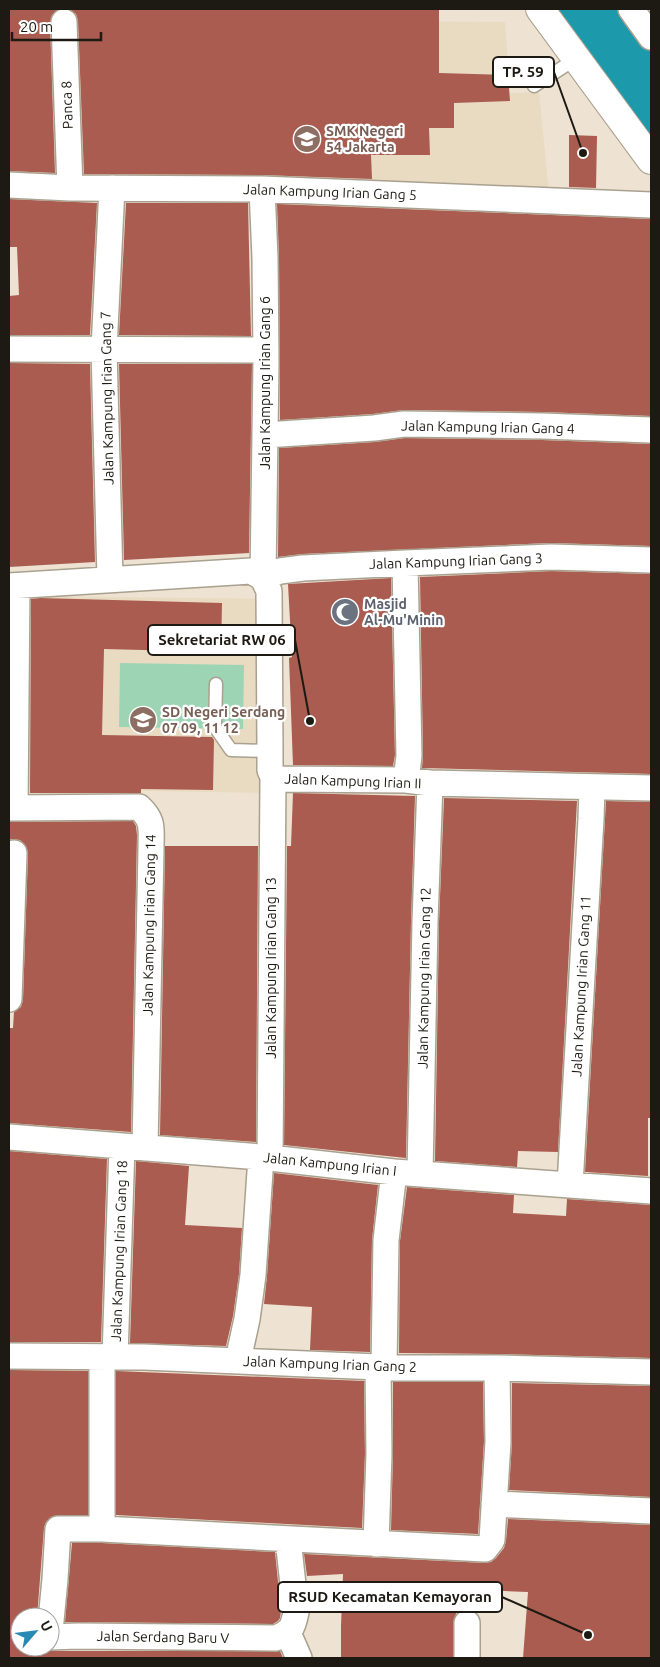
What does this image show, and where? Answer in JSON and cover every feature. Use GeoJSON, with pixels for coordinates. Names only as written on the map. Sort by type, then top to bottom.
{"type":"FeatureCollection","features":[{"type":"Feature","properties":{"kind":"street"},"geometry":{"type":"LineString","coordinates":[[540,9],[651,160]]}},
{"type":"Feature","properties":{"kind":"street"},"geometry":{"type":"LineString","coordinates":[[631,9],[651,37]]}},
{"type":"Feature","properties":{"kind":"street","name":"Panca 8"},"geometry":{"type":"LineString","coordinates":[[64,22],[70,188]]}},
{"type":"Feature","properties":{"kind":"street","name":"Jalan Kampung Irian Gang 5"},"geometry":{"type":"LineString","coordinates":[[9,185],[70,188],[262,190],[651,205]]}},
{"type":"Feature","properties":{"kind":"street","name":"Jalan Kampung Irian Gang 7"},"geometry":{"type":"LineString","coordinates":[[110,579],[104,349],[112,188]]}},
{"type":"Feature","properties":{"kind":"street","name":"Jalan Kampung Irian Gang 6"},"geometry":{"type":"LineString","coordinates":[[262,190],[266,350],[263,578]]}},
{"type":"Feature","properties":{"kind":"street"},"geometry":{"type":"LineString","coordinates":[[9,349],[266,350]]}},
{"type":"Feature","properties":{"kind":"street","name":"Jalan Kampung Irian Gang 4"},"geometry":{"type":"LineString","coordinates":[[265,435],[374,428],[404,424],[651,430]]}},
{"type":"Feature","properties":{"kind":"street","name":"Jalan Kampung Irian Gang 3"},"geometry":{"type":"LineString","coordinates":[[263,578],[280,571],[303,568],[405,563],[551,557],[651,560]]}},
{"type":"Feature","properties":{"kind":"street"},"geometry":{"type":"LineString","coordinates":[[405,563],[409,756],[406,780]]}},
{"type":"Feature","properties":{"kind":"street"},"geometry":{"type":"LineString","coordinates":[[12,808],[13,586],[251,571],[263,578]]}},
{"type":"Feature","properties":{"kind":"street","name":"Jalan Kampung Irian II"},"geometry":{"type":"LineString","coordinates":[[263,578],[269,591],[270,770],[273,778],[406,780],[430,784],[651,788]]}},
{"type":"Feature","properties":{"kind":"street","name":"Jalan Kampung Irian Gang 13"},"geometry":{"type":"LineString","coordinates":[[238,1360],[251,1292],[262,1164],[273,778]]}},
{"type":"Feature","properties":{"kind":"street","name":"Jalan Kampung Irian Gang 12"},"geometry":{"type":"LineString","coordinates":[[420,1174],[430,784]]}},
{"type":"Feature","properties":{"kind":"street","name":"Jalan Kampung Irian Gang 11"},"geometry":{"type":"LineString","coordinates":[[570,1185],[592,788]]}},
{"type":"Feature","properties":{"kind":"street","name":"Jalan Kampung Irian Gang 14"},"geometry":{"type":"LineString","coordinates":[[12,808],[139,807],[149,816],[151,857],[128,1152]]}},
{"type":"Feature","properties":{"kind":"street"},"geometry":{"type":"LineString","coordinates":[[9,854],[14,853],[9,999]]}},
{"type":"Feature","properties":{"kind":"street","name":"Jalan Kampung Irian I"},"geometry":{"type":"LineString","coordinates":[[9,1137],[128,1152],[393,1178],[420,1174],[651,1191]]}},
{"type":"Feature","properties":{"kind":"street","name":"Jalan Kampung Irian Gang 18"},"geometry":{"type":"LineString","coordinates":[[102,1529],[109,1357],[128,1152]]}},
{"type":"Feature","properties":{"kind":"street"},"geometry":{"type":"LineString","coordinates":[[376,1544],[386,1240],[393,1178]]}},
{"type":"Feature","properties":{"kind":"street","name":"Jalan Kampung Irian Gang 2"},"geometry":{"type":"LineString","coordinates":[[9,1356],[238,1360],[381,1366],[651,1372]]}},
{"type":"Feature","properties":{"kind":"street"},"geometry":{"type":"LineString","coordinates":[[52,1607],[58,1529],[102,1529],[485,1549],[492,1540],[498,1442],[497,1368]]}},
{"type":"Feature","properties":{"kind":"street"},"geometry":{"type":"LineString","coordinates":[[494,1504],[651,1511]]}},
{"type":"Feature","properties":{"kind":"street"},"geometry":{"type":"LineString","coordinates":[[288,1539],[296,1612],[294,1623],[282,1636],[299,1658]]}},
{"type":"Feature","properties":{"kind":"street"},"geometry":{"type":"LineString","coordinates":[[467,1623],[467,1658]]}},
{"type":"Feature","properties":{"kind":"street","name":"Jalan Serdang Baru V"},"geometry":{"type":"LineString","coordinates":[[60,1637],[282,1636]]}},
{"type":"Feature","properties":{"kind":"lane"},"geometry":{"type":"LineString","coordinates":[[534,86],[577,58]]}},
{"type":"Feature","properties":{"kind":"lane"},"geometry":{"type":"LineString","coordinates":[[216,684],[215,727],[231,750],[270,751]]}},
{"type":"Feature","properties":{"kind":"shaded area","name":"SMK Negeri 54 Jakarta"},"geometry":{"type":"Polygon","coordinates":[[[68,19],[505,22],[510,93],[539,92],[549,193],[71,185],[68,19]]]}},
{"type":"Feature","properties":{"kind":"shaded area","name":"SD Negeri Serdang 07 09, 11 12"},"geometry":{"type":"Polygon","coordinates":[[[21,596],[267,599],[266,793],[19,789],[21,596]]]}},
{"type":"Feature","properties":{"kind":"green space"},"geometry":{"type":"Polygon","coordinates":[[[120,663],[244,665],[243,729],[119,727],[120,663]]]}},
{"type":"Feature","properties":{"kind":"water"},"geometry":{"type":"Polygon","coordinates":[[[558,9],[620,9],[651,51],[651,136],[558,9]]]}},
{"type":"Feature","properties":{"kind":"building"},"geometry":{"type":"Polygon","coordinates":[[[9,9],[60,9],[52,15],[50,23],[55,173],[9,171],[9,9]]]}},
{"type":"Feature","properties":{"kind":"building","name":"SMK Negeri 54 Jakarta"},"geometry":{"type":"Polygon","coordinates":[[[69,9],[439,9],[439,73],[508,75],[510,101],[454,103],[454,128],[429,128],[430,155],[371,155],[372,179],[262,175],[84,174],[78,21],[76,14],[69,9]]]}},
{"type":"Feature","properties":{"kind":"building"},"geometry":{"type":"Polygon","coordinates":[[[569,135],[597,136],[596,188],[569,187],[569,135]]]}},
{"type":"Feature","properties":{"kind":"building"},"geometry":{"type":"Polygon","coordinates":[[[9,199],[97,203],[90,335],[9,335],[9,296],[19,295],[17,247],[9,247],[9,199]]]}},
{"type":"Feature","properties":{"kind":"building"},"geometry":{"type":"Polygon","coordinates":[[[126,203],[248,203],[251,336],[119,335],[126,203]]]}},
{"type":"Feature","properties":{"kind":"building"},"geometry":{"type":"Polygon","coordinates":[[[277,204],[651,219],[651,416],[404,410],[280,420],[277,204]]]}},
{"type":"Feature","properties":{"kind":"building"},"geometry":{"type":"Polygon","coordinates":[[[9,363],[90,364],[95,562],[9,567],[9,363]]]}},
{"type":"Feature","properties":{"kind":"building"},"geometry":{"type":"Polygon","coordinates":[[[119,364],[252,364],[249,553],[124,560],[119,364]]]}},
{"type":"Feature","properties":{"kind":"building"},"geometry":{"type":"Polygon","coordinates":[[[405,438],[651,444],[651,546],[550,543],[302,554],[278,557],[279,448],[375,442],[405,438]]]}},
{"type":"Feature","properties":{"kind":"building"},"geometry":{"type":"Polygon","coordinates":[[[551,571],[651,574],[651,774],[422,768],[420,577],[551,571]]]}},
{"type":"Feature","properties":{"kind":"building"},"geometry":{"type":"Polygon","coordinates":[[[391,578],[395,755],[393,766],[293,765],[289,658],[292,657],[288,584],[391,578]]]}},
{"type":"Feature","properties":{"kind":"building"},"geometry":{"type":"Polygon","coordinates":[[[31,599],[222,603],[221,652],[104,649],[102,735],[212,737],[214,740],[213,790],[141,789],[141,793],[30,793],[31,599]]]}},
{"type":"Feature","properties":{"kind":"building"},"geometry":{"type":"Polygon","coordinates":[[[293,793],[415,796],[406,1158],[284,1145],[287,846],[291,846],[293,793]]]}},
{"type":"Feature","properties":{"kind":"building"},"geometry":{"type":"Polygon","coordinates":[[[444,798],[577,801],[558,1152],[518,1151],[517,1167],[435,1161],[439,922],[444,798]]]}},
{"type":"Feature","properties":{"kind":"building"},"geometry":{"type":"Polygon","coordinates":[[[606,801],[651,802],[651,1118],[648,1118],[648,1176],[585,1172],[606,801]]]}},
{"type":"Feature","properties":{"kind":"building"},"geometry":{"type":"Polygon","coordinates":[[[133,821],[136,826],[137,835],[131,1132],[9,1123],[9,1028],[13,1028],[14,1012],[21,1007],[23,999],[28,853],[26,846],[20,840],[9,839],[9,822],[133,821]]]}},
{"type":"Feature","properties":{"kind":"building"},"geometry":{"type":"Polygon","coordinates":[[[165,846],[258,846],[256,1142],[160,1135],[165,846]]]}},
{"type":"Feature","properties":{"kind":"building"},"geometry":{"type":"Polygon","coordinates":[[[9,1151],[107,1159],[101,1342],[9,1342],[9,1151]]]}},
{"type":"Feature","properties":{"kind":"building"},"geometry":{"type":"Polygon","coordinates":[[[136,1161],[189,1166],[185,1225],[242,1228],[239,1274],[233,1316],[226,1346],[130,1343],[136,1161]]]}},
{"type":"Feature","properties":{"kind":"building"},"geometry":{"type":"Polygon","coordinates":[[[274,1173],[378,1185],[372,1240],[370,1352],[310,1350],[312,1307],[264,1304],[274,1173]]]}},
{"type":"Feature","properties":{"kind":"building"},"geometry":{"type":"Polygon","coordinates":[[[407,1187],[514,1195],[513,1213],[566,1216],[567,1199],[651,1205],[651,1358],[399,1353],[400,1241],[407,1187]]]}},
{"type":"Feature","properties":{"kind":"building"},"geometry":{"type":"Polygon","coordinates":[[[9,1370],[88,1371],[88,1515],[58,1515],[51,1517],[46,1522],[38,1607],[10,1607],[10,1657],[60,1657],[60,1651],[280,1651],[283,1658],[10,1658],[9,1370]]]}},
{"type":"Feature","properties":{"kind":"building"},"geometry":{"type":"Polygon","coordinates":[[[116,1371],[364,1381],[365,1454],[362,1528],[116,1515],[116,1371]]]}},
{"type":"Feature","properties":{"kind":"building"},"geometry":{"type":"Polygon","coordinates":[[[393,1382],[483,1382],[484,1442],[478,1534],[391,1530],[393,1382]]]}},
{"type":"Feature","properties":{"kind":"building"},"geometry":{"type":"Polygon","coordinates":[[[512,1383],[651,1386],[651,1497],[509,1490],[512,1442],[512,1383]]]}},
{"type":"Feature","properties":{"kind":"building"},"geometry":{"type":"Polygon","coordinates":[[[508,1519],[651,1525],[651,1658],[523,1658],[528,1592],[457,1589],[456,1614],[453,1623],[453,1658],[341,1658],[343,1574],[307,1576],[304,1554],[491,1562],[504,1548],[508,1519]]]}},
{"type":"Feature","properties":{"kind":"building"},"geometry":{"type":"Polygon","coordinates":[[[72,1543],[275,1552],[281,1611],[280,1618],[273,1624],[65,1622],[72,1543]]]}},
{"type":"Feature","properties":{"kind":"place","name":"SMK Negeri 54 Jakarta"},"geometry":{"type":"Point","coordinates":[307,139]}},
{"type":"Feature","properties":{"kind":"place","name":"TP. 59"},"geometry":{"type":"Point","coordinates":[583,153]}},
{"type":"Feature","properties":{"kind":"place","name":"Masjid Al-Mu'Minin"},"geometry":{"type":"Point","coordinates":[345,612]}},
{"type":"Feature","properties":{"kind":"place","name":"SD Negeri Serdang 07 09, 11 12"},"geometry":{"type":"Point","coordinates":[143,720]}},
{"type":"Feature","properties":{"kind":"place","name":"Sekretariat RW 06"},"geometry":{"type":"Point","coordinates":[310,721]}},
{"type":"Feature","properties":{"kind":"place","name":"RSUD Kecamatan Kemayoran"},"geometry":{"type":"Point","coordinates":[588,1635]}}]}
